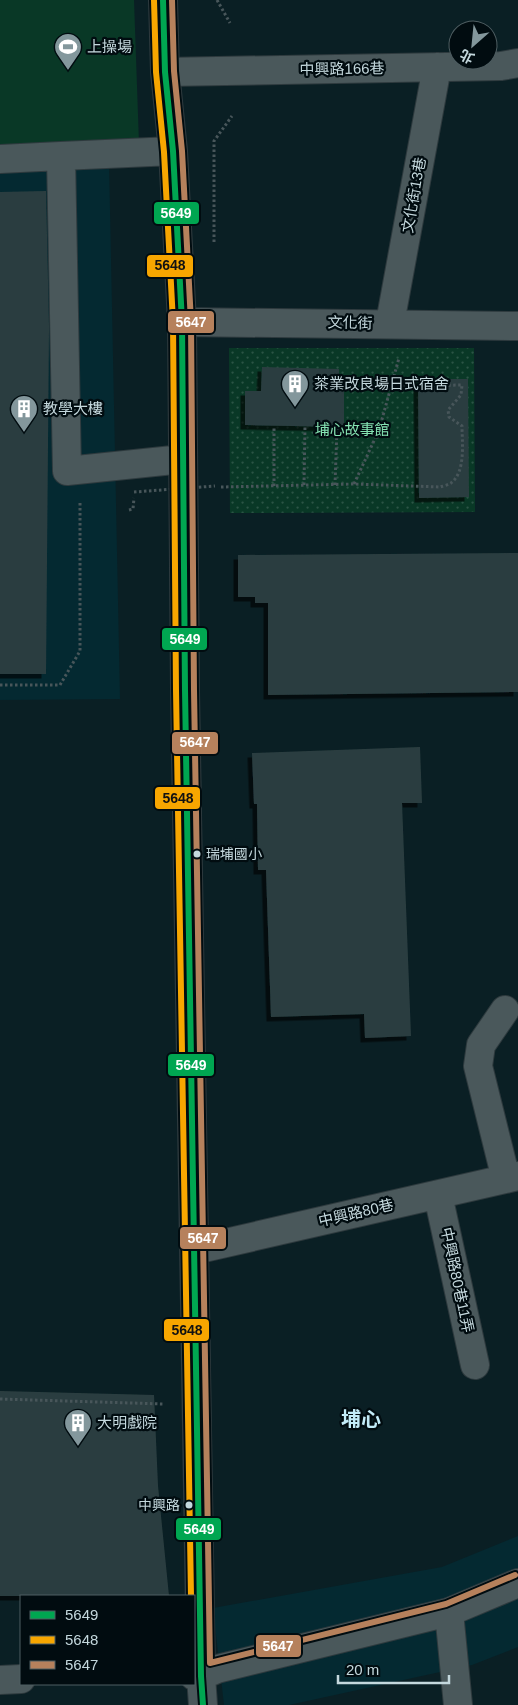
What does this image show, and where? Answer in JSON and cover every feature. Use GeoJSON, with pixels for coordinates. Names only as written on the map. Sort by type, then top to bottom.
{"type":"FeatureCollection","features":[{"type":"Feature","properties":{"kind":"street"},"geometry":{"type":"LineString","coordinates":[[163,0],[165,72],[173,151],[182,322],[184,690],[197,1405],[197,1676],[203,1705]]}},
{"type":"Feature","properties":{"kind":"street","name":"中興路166巷"},"geometry":{"type":"LineString","coordinates":[[165,72],[501,66],[518,63]]}},
{"type":"Feature","properties":{"kind":"street","name":"文化街13巷"},"geometry":{"type":"LineString","coordinates":[[390,324],[437,67]]}},
{"type":"Feature","properties":{"kind":"street"},"geometry":{"type":"LineString","coordinates":[[0,159],[173,151]]}},
{"type":"Feature","properties":{"kind":"street"},"geometry":{"type":"LineString","coordinates":[[61,156],[66,471],[183,459]]}},
{"type":"Feature","properties":{"kind":"street","name":"文化街"},"geometry":{"type":"LineString","coordinates":[[182,322],[518,326]]}},
{"type":"Feature","properties":{"kind":"street"},"geometry":{"type":"LineString","coordinates":[[504,1010],[481,1044],[478,1066],[512,1178]]}},
{"type":"Feature","properties":{"kind":"street","name":"中興路80巷"},"geometry":{"type":"LineString","coordinates":[[194,1250],[512,1178]]}},
{"type":"Feature","properties":{"kind":"street","name":"中興路80巷11弄"},"geometry":{"type":"LineString","coordinates":[[438,1195],[475,1365]]}},
{"type":"Feature","properties":{"kind":"street"},"geometry":{"type":"LineString","coordinates":[[197,1676],[449,1612],[518,1583]]}},
{"type":"Feature","properties":{"kind":"street"},"geometry":{"type":"LineString","coordinates":[[449,1612],[458,1705]]}},
{"type":"Feature","properties":{"kind":"street"},"geometry":{"type":"LineString","coordinates":[[0,1680],[20,1679]]}},
{"type":"Feature","properties":{"kind":"path"},"geometry":{"type":"LineString","coordinates":[[217,0],[230,23]]}},
{"type":"Feature","properties":{"kind":"path"},"geometry":{"type":"LineString","coordinates":[[214,245],[214,141],[232,116]]}},
{"type":"Feature","properties":{"kind":"path"},"geometry":{"type":"LineString","coordinates":[[354,484],[379,430],[401,352]]}},
{"type":"Feature","properties":{"kind":"path"},"geometry":{"type":"LineString","coordinates":[[221,486],[354,484],[440,488],[452,482],[458,474],[461,464],[462,426],[449,417],[448,410],[461,395],[462,385],[392,386]]}},
{"type":"Feature","properties":{"kind":"path"},"geometry":{"type":"LineString","coordinates":[[274,426],[274,486]]}},
{"type":"Feature","properties":{"kind":"path"},"geometry":{"type":"LineString","coordinates":[[304,485],[305,426]]}},
{"type":"Feature","properties":{"kind":"path"},"geometry":{"type":"LineString","coordinates":[[335,485],[337,427]]}},
{"type":"Feature","properties":{"kind":"path"},"geometry":{"type":"LineString","coordinates":[[0,684],[60,685],[80,651],[80,469]]}},
{"type":"Feature","properties":{"kind":"path"},"geometry":{"type":"LineString","coordinates":[[129,510],[133,509],[134,492],[215,486]]}},
{"type":"Feature","properties":{"kind":"path"},"geometry":{"type":"LineString","coordinates":[[0,1399],[197,1405]]}},
{"type":"Feature","properties":{"kind":"shaded area"},"geometry":{"type":"Polygon","coordinates":[[[0,0],[134,0],[109,161],[120,699],[0,700],[0,0]]]}},
{"type":"Feature","properties":{"kind":"shaded area"},"geometry":{"type":"Polygon","coordinates":[[[518,1536],[518,1647],[472,1665],[289,1705],[224,1705],[213,1608],[442,1567],[518,1536]]]}},
{"type":"Feature","properties":{"kind":"green space","name":"上操場"},"geometry":{"type":"Polygon","coordinates":[[[0,0],[134,0],[139,143],[0,146],[0,0]]]}},
{"type":"Feature","properties":{"kind":"green space","name":"埔心故事館"},"geometry":{"type":"Polygon","coordinates":[[[229,348],[474,348],[475,512],[230,513],[229,348]]]}},
{"type":"Feature","properties":{"kind":"building","name":"教學大樓"},"geometry":{"type":"Polygon","coordinates":[[[46,191],[49,327],[46,674],[0,674],[0,192],[46,191]]]}},
{"type":"Feature","properties":{"kind":"building","name":"茶業改良場日式宿舍"},"geometry":{"type":"Polygon","coordinates":[[[262,367],[339,369],[339,387],[344,387],[344,427],[245,425],[245,391],[261,391],[262,367]]]}},
{"type":"Feature","properties":{"kind":"building"},"geometry":{"type":"Polygon","coordinates":[[[418,379],[468,379],[469,497],[419,498],[418,379]]]}},
{"type":"Feature","properties":{"kind":"building"},"geometry":{"type":"Polygon","coordinates":[[[518,553],[518,692],[268,695],[268,603],[255,603],[255,597],[238,597],[238,555],[518,553]]]}},
{"type":"Feature","properties":{"kind":"building"},"geometry":{"type":"Polygon","coordinates":[[[420,747],[422,803],[402,803],[411,1036],[365,1038],[364,1014],[271,1017],[266,870],[258,870],[257,804],[254,804],[252,753],[420,747]]]}},
{"type":"Feature","properties":{"kind":"building"},"geometry":{"type":"Polygon","coordinates":[[[0,1391],[154,1395],[158,1486],[169,1595],[0,1596],[0,1391]]]}},
{"type":"Feature","properties":{"kind":"transit line","name":"5648"},"geometry":{"type":"LineString","coordinates":[[154,0],[156,72],[164,152],[173,322],[176,690],[191,1595]]}},
{"type":"Feature","properties":{"kind":"transit line","name":"5649"},"geometry":{"type":"LineString","coordinates":[[163,0],[165,72],[173,151],[182,322],[185,690],[203,1705]]}},
{"type":"Feature","properties":{"kind":"transit line","name":"5647"},"geometry":{"type":"LineString","coordinates":[[172,0],[174,71],[182,151],[191,322],[194,690],[210,1663],[446,1604],[515,1575]]}},
{"type":"Feature","properties":{"kind":"place","name":"上操場"},"geometry":{"type":"Point","coordinates":[68,71]}},
{"type":"Feature","properties":{"kind":"place","name":"茶業改良場日式宿舍"},"geometry":{"type":"Point","coordinates":[295,408]}},
{"type":"Feature","properties":{"kind":"place","name":"教學大樓"},"geometry":{"type":"Point","coordinates":[24,433]}},
{"type":"Feature","properties":{"kind":"place","name":"瑞埔國小"},"geometry":{"type":"Point","coordinates":[197,854]}},
{"type":"Feature","properties":{"kind":"place","name":"大明戲院"},"geometry":{"type":"Point","coordinates":[78,1447]}},
{"type":"Feature","properties":{"kind":"place","name":"中興路"},"geometry":{"type":"Point","coordinates":[189,1505]}},
{"type":"Feature","properties":{"kind":"district","name":"埔心"},"geometry":{"type":"Point","coordinates":[361,1419]}}]}
